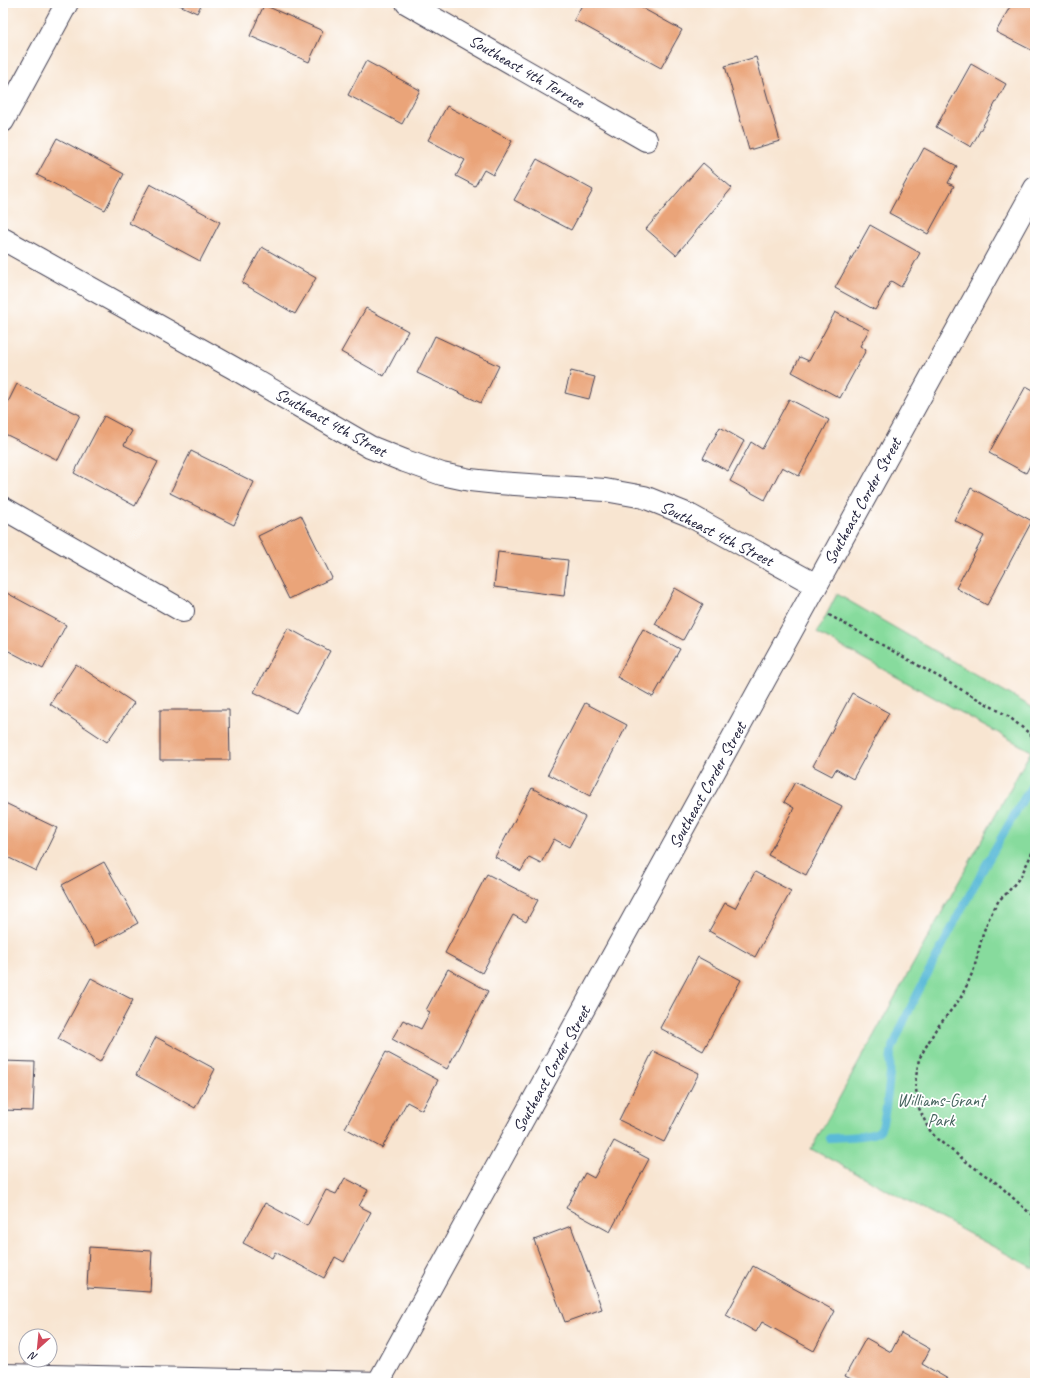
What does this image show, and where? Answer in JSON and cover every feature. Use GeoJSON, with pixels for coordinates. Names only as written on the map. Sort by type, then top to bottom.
{"type":"FeatureCollection","features":[{"type":"Feature","properties":{"kind":"street"},"geometry":{"type":"LineString","coordinates":[[3,121],[67,3]]}},
{"type":"Feature","properties":{"kind":"street","name":"Southeast 4th Terrace"},"geometry":{"type":"LineString","coordinates":[[407,3],[646,140]]}},
{"type":"Feature","properties":{"kind":"street","name":"Southeast Corder Street"},"geometry":{"type":"LineString","coordinates":[[378,1383],[1035,188]]}},
{"type":"Feature","properties":{"kind":"street","name":"Southeast 4th Street"},"geometry":{"type":"LineString","coordinates":[[3,239],[239,371],[370,447],[442,474],[470,480],[498,484],[605,490],[644,497],[689,514],[811,594]]}},
{"type":"Feature","properties":{"kind":"street"},"geometry":{"type":"LineString","coordinates":[[3,508],[184,611]]}},
{"type":"Feature","properties":{"kind":"street"},"geometry":{"type":"LineString","coordinates":[[3,1376],[383,1383]]}},
{"type":"Feature","properties":{"kind":"path"},"geometry":{"type":"LineString","coordinates":[[811,594],[1008,716],[1035,738]]}},
{"type":"Feature","properties":{"kind":"path"},"geometry":{"type":"LineString","coordinates":[[1035,847],[1021,876],[999,900],[990,916],[983,933],[974,969],[967,985],[960,999],[936,1029],[919,1059],[916,1083],[919,1108],[928,1128],[937,1139],[998,1184],[1035,1218]]}},
{"type":"Feature","properties":{"kind":"green space","name":"Williams-Grant Park"},"geometry":{"type":"Polygon","coordinates":[[[837,594],[1035,709],[1035,1269],[811,1149],[1031,751],[817,633],[837,594]]]}},
{"type":"Feature","properties":{"kind":"building"},"geometry":{"type":"Polygon","coordinates":[[[175,3],[202,3],[197,13],[175,3]]]}},
{"type":"Feature","properties":{"kind":"building"},"geometry":{"type":"Polygon","coordinates":[[[583,3],[633,3],[682,30],[661,68],[574,20],[583,3]]]}},
{"type":"Feature","properties":{"kind":"building"},"geometry":{"type":"Polygon","coordinates":[[[1012,3],[1035,3],[1035,52],[996,32],[1012,3]]]}},
{"type":"Feature","properties":{"kind":"building"},"geometry":{"type":"Polygon","coordinates":[[[264,5],[323,31],[309,62],[250,36],[264,5]]]}},
{"type":"Feature","properties":{"kind":"building"},"geometry":{"type":"Polygon","coordinates":[[[756,57],[780,141],[749,150],[725,66],[756,57]]]}},
{"type":"Feature","properties":{"kind":"building"},"geometry":{"type":"Polygon","coordinates":[[[366,61],[420,90],[402,124],[348,95],[366,61]]]}},
{"type":"Feature","properties":{"kind":"building"},"geometry":{"type":"Polygon","coordinates":[[[971,64],[1006,84],[971,147],[936,127],[971,64]]]}},
{"type":"Feature","properties":{"kind":"building"},"geometry":{"type":"Polygon","coordinates":[[[447,106],[512,141],[493,175],[484,170],[475,186],[456,176],[465,160],[428,140],[447,106]]]}},
{"type":"Feature","properties":{"kind":"building"},"geometry":{"type":"Polygon","coordinates":[[[57,138],[124,174],[105,210],[37,175],[57,138]]]}},
{"type":"Feature","properties":{"kind":"building"},"geometry":{"type":"Polygon","coordinates":[[[924,148],[957,166],[948,183],[954,186],[928,234],[889,213],[924,148]]]}},
{"type":"Feature","properties":{"kind":"building"},"geometry":{"type":"Polygon","coordinates":[[[537,159],[593,190],[571,230],[514,200],[537,159]]]}},
{"type":"Feature","properties":{"kind":"building"},"geometry":{"type":"Polygon","coordinates":[[[703,163],[732,188],[676,255],[646,229],[703,163]]]}},
{"type":"Feature","properties":{"kind":"building"},"geometry":{"type":"Polygon","coordinates":[[[150,184],[220,222],[200,261],[129,223],[150,184]]]}},
{"type":"Feature","properties":{"kind":"building"},"geometry":{"type":"Polygon","coordinates":[[[870,225],[920,253],[901,287],[891,281],[875,310],[835,288],[870,225]]]}},
{"type":"Feature","properties":{"kind":"building"},"geometry":{"type":"Polygon","coordinates":[[[262,247],[316,278],[295,314],[242,283],[262,247]]]}},
{"type":"Feature","properties":{"kind":"building"},"geometry":{"type":"Polygon","coordinates":[[[366,308],[408,331],[384,376],[341,352],[366,308]]]}},
{"type":"Feature","properties":{"kind":"building"},"geometry":{"type":"Polygon","coordinates":[[[835,312],[869,330],[860,346],[866,350],[840,398],[792,372],[800,357],[809,361],[835,312]]]}},
{"type":"Feature","properties":{"kind":"building"},"geometry":{"type":"Polygon","coordinates":[[[435,336],[499,366],[481,403],[417,373],[435,336]]]}},
{"type":"Feature","properties":{"kind":"building"},"geometry":{"type":"Polygon","coordinates":[[[571,371],[595,377],[589,399],[565,393],[571,371]]]}},
{"type":"Feature","properties":{"kind":"building"},"geometry":{"type":"Polygon","coordinates":[[[17,384],[80,415],[58,460],[3,433],[3,412],[17,384]]]}},
{"type":"Feature","properties":{"kind":"building"},"geometry":{"type":"Polygon","coordinates":[[[1026,386],[1035,391],[1035,456],[1026,473],[989,453],[1026,386]]]}},
{"type":"Feature","properties":{"kind":"building"},"geometry":{"type":"Polygon","coordinates":[[[789,399],[829,420],[799,476],[782,467],[765,500],[730,481],[751,442],[762,449],[789,399]]]}},
{"type":"Feature","properties":{"kind":"building"},"geometry":{"type":"Polygon","coordinates":[[[104,416],[132,431],[124,445],[158,462],[135,506],[74,473],[104,416]]]}},
{"type":"Feature","properties":{"kind":"building"},"geometry":{"type":"Polygon","coordinates":[[[720,427],[744,441],[728,471],[703,458],[720,427]]]}},
{"type":"Feature","properties":{"kind":"building"},"geometry":{"type":"Polygon","coordinates":[[[191,451],[254,482],[234,525],[170,493],[191,451]]]}},
{"type":"Feature","properties":{"kind":"building"},"geometry":{"type":"Polygon","coordinates":[[[971,488],[1032,521],[987,605],[956,588],[984,536],[954,520],[971,488]]]}},
{"type":"Feature","properties":{"kind":"building"},"geometry":{"type":"Polygon","coordinates":[[[301,515],[332,578],[289,599],[258,536],[301,515]]]}},
{"type":"Feature","properties":{"kind":"building"},"geometry":{"type":"Polygon","coordinates":[[[498,552],[568,560],[564,596],[494,587],[498,552]]]}},
{"type":"Feature","properties":{"kind":"building"},"geometry":{"type":"Polygon","coordinates":[[[675,588],[703,604],[683,640],[655,624],[675,588]]]}},
{"type":"Feature","properties":{"kind":"building"},"geometry":{"type":"Polygon","coordinates":[[[5,592],[66,625],[43,669],[3,648],[3,596],[5,592]]]}},
{"type":"Feature","properties":{"kind":"building"},"geometry":{"type":"Polygon","coordinates":[[[288,628],[330,651],[296,713],[254,692],[288,628]]]}},
{"type":"Feature","properties":{"kind":"building"},"geometry":{"type":"Polygon","coordinates":[[[643,629],[680,649],[653,697],[617,677],[643,629]]]}},
{"type":"Feature","properties":{"kind":"building"},"geometry":{"type":"Polygon","coordinates":[[[76,664],[134,703],[107,742],[50,704],[76,664]]]}},
{"type":"Feature","properties":{"kind":"building"},"geometry":{"type":"Polygon","coordinates":[[[852,693],[889,713],[853,779],[836,769],[832,776],[813,766],[852,693]]]}},
{"type":"Feature","properties":{"kind":"building"},"geometry":{"type":"Polygon","coordinates":[[[585,703],[627,725],[590,796],[548,774],[585,703]]]}},
{"type":"Feature","properties":{"kind":"building"},"geometry":{"type":"Polygon","coordinates":[[[160,710],[229,710],[230,760],[160,760],[160,710]]]}},
{"type":"Feature","properties":{"kind":"building"},"geometry":{"type":"Polygon","coordinates":[[[795,782],[842,806],[806,875],[768,855],[794,808],[784,802],[795,782]]]}},
{"type":"Feature","properties":{"kind":"building"},"geometry":{"type":"Polygon","coordinates":[[[532,788],[585,817],[569,847],[554,839],[541,863],[529,857],[521,871],[495,857],[532,788]]]}},
{"type":"Feature","properties":{"kind":"building"},"geometry":{"type":"Polygon","coordinates":[[[3,802],[57,828],[36,871],[3,855],[3,802]]]}},
{"type":"Feature","properties":{"kind":"building"},"geometry":{"type":"Polygon","coordinates":[[[104,862],[138,923],[95,946],[62,885],[104,862]]]}},
{"type":"Feature","properties":{"kind":"building"},"geometry":{"type":"Polygon","coordinates":[[[755,872],[791,891],[755,957],[709,931],[725,903],[735,908],[755,872]]]}},
{"type":"Feature","properties":{"kind":"building"},"geometry":{"type":"Polygon","coordinates":[[[487,874],[538,900],[526,922],[513,915],[482,973],[445,953],[487,874]]]}},
{"type":"Feature","properties":{"kind":"building"},"geometry":{"type":"Polygon","coordinates":[[[698,957],[741,980],[703,1051],[660,1028],[698,957]]]}},
{"type":"Feature","properties":{"kind":"building"},"geometry":{"type":"Polygon","coordinates":[[[448,969],[488,991],[447,1069],[392,1039],[403,1020],[421,1029],[430,1012],[426,1010],[448,969]]]}},
{"type":"Feature","properties":{"kind":"building"},"geometry":{"type":"Polygon","coordinates":[[[91,978],[133,1000],[100,1062],[58,1039],[91,978]]]}},
{"type":"Feature","properties":{"kind":"building"},"geometry":{"type":"Polygon","coordinates":[[[156,1037],[215,1069],[195,1108],[136,1075],[156,1037]]]}},
{"type":"Feature","properties":{"kind":"building"},"geometry":{"type":"Polygon","coordinates":[[[653,1051],[699,1073],[664,1142],[619,1120],[653,1051]]]}},
{"type":"Feature","properties":{"kind":"building"},"geometry":{"type":"Polygon","coordinates":[[[386,1052],[438,1080],[422,1110],[407,1102],[382,1148],[345,1128],[386,1052]]]}},
{"type":"Feature","properties":{"kind":"building"},"geometry":{"type":"Polygon","coordinates":[[[3,1061],[35,1062],[33,1111],[3,1110],[3,1061]]]}},
{"type":"Feature","properties":{"kind":"building"},"geometry":{"type":"Polygon","coordinates":[[[614,1141],[649,1159],[610,1232],[566,1208],[585,1173],[594,1178],[614,1141]]]}},
{"type":"Feature","properties":{"kind":"building"},"geometry":{"type":"Polygon","coordinates":[[[345,1178],[368,1190],[359,1206],[371,1212],[344,1262],[335,1257],[324,1278],[275,1252],[272,1258],[243,1243],[265,1203],[307,1226],[326,1190],[336,1194],[345,1178]]]}},
{"type":"Feature","properties":{"kind":"building"},"geometry":{"type":"Polygon","coordinates":[[[571,1226],[602,1309],[565,1322],[534,1240],[571,1226]]]}},
{"type":"Feature","properties":{"kind":"building"},"geometry":{"type":"Polygon","coordinates":[[[89,1247],[152,1251],[150,1292],[87,1288],[89,1247]]]}},
{"type":"Feature","properties":{"kind":"building"},"geometry":{"type":"Polygon","coordinates":[[[753,1266],[835,1311],[814,1351],[762,1322],[756,1332],[726,1315],[753,1266]]]}},
{"type":"Feature","properties":{"kind":"building"},"geometry":{"type":"Polygon","coordinates":[[[901,1333],[930,1349],[922,1364],[948,1379],[946,1383],[859,1383],[845,1376],[866,1338],[891,1352],[901,1333]]]}},
{"type":"Feature","properties":{"kind":"waterway"},"geometry":{"type":"LineString","coordinates":[[830,1138],[864,1136],[876,1133],[880,1130],[884,1120],[891,1054],[902,1025],[971,892],[1035,780]]}}]}
